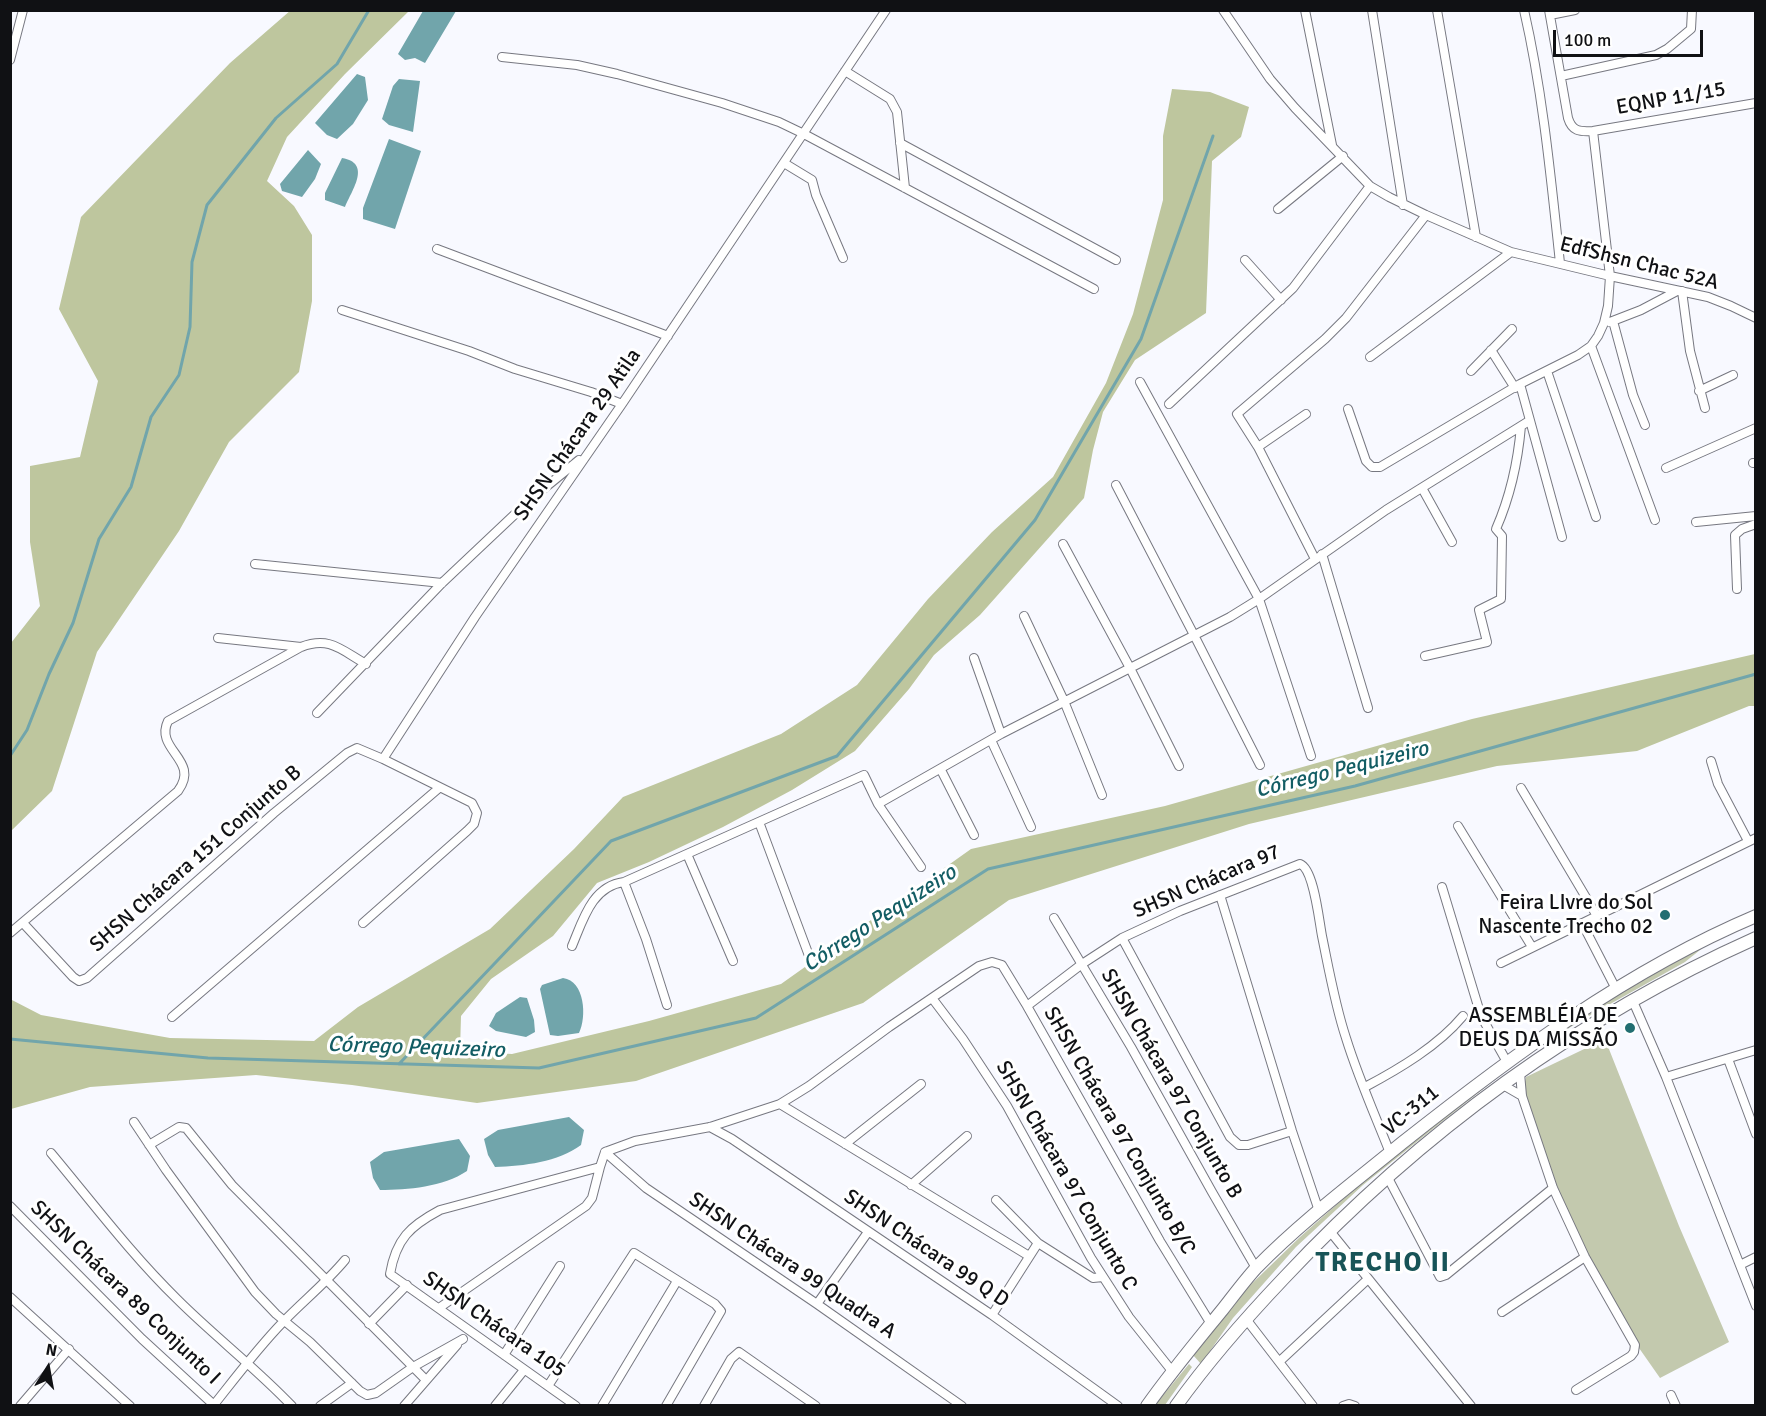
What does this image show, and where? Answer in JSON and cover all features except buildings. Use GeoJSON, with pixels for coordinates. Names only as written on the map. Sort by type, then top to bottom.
{"type":"FeatureCollection","features":[{"type":"Feature","properties":{"kind":"main road","name":"VC-311"},"geometry":{"type":"LineString","coordinates":[[1147,1406],[1172,1371],[1256,1268],[1319,1211],[1390,1153],[1507,1062],[1616,989],[1698,942],[1750,918]]}},
{"type":"Feature","properties":{"kind":"main road"},"geometry":{"type":"LineString","coordinates":[[1176,1406],[1195,1379],[1246,1318],[1329,1230],[1387,1176],[1503,1085],[1574,1034],[1691,967],[1753,939],[1750,918]]}},
{"type":"Feature","properties":{"kind":"main road"},"geometry":{"type":"LineString","coordinates":[[1181,1360],[1189,1360],[1196,1364],[1198,1372],[1195,1379]]}},
{"type":"Feature","properties":{"kind":"street"},"geometry":{"type":"LineString","coordinates":[[10,60],[23,10]]}},
{"type":"Feature","properties":{"kind":"street","name":"SHSN Chácara 29 Atila"},"geometry":{"type":"LineString","coordinates":[[383,759],[475,617],[622,404],[886,10]]}},
{"type":"Feature","properties":{"kind":"street","name":"EdfShsn Chac 52A"},"geometry":{"type":"LineString","coordinates":[[1223,10],[1270,79],[1370,186],[1403,205],[1511,252],[1716,300],[1755,318]]}},
{"type":"Feature","properties":{"kind":"street"},"geometry":{"type":"LineString","coordinates":[[1305,10],[1332,145]]}},
{"type":"Feature","properties":{"kind":"street"},"geometry":{"type":"LineString","coordinates":[[1372,10],[1403,205]]}},
{"type":"Feature","properties":{"kind":"street"},"geometry":{"type":"LineString","coordinates":[[1437,10],[1476,237]]}},
{"type":"Feature","properties":{"kind":"street"},"geometry":{"type":"LineString","coordinates":[[1524,10],[1531,40],[1544,127],[1560,263]]}},
{"type":"Feature","properties":{"kind":"street"},"geometry":{"type":"LineString","coordinates":[[1575,10],[1550,13],[1571,126],[1580,131],[1593,131],[1610,276],[1609,322],[1645,425]]}},
{"type":"Feature","properties":{"kind":"street","name":"EQNP 11/15"},"geometry":{"type":"LineString","coordinates":[[1561,76],[1656,55],[1667,50],[1691,29],[1692,10]]}},
{"type":"Feature","properties":{"kind":"street"},"geometry":{"type":"LineString","coordinates":[[502,57],[577,65],[617,74],[722,103],[779,122],[1094,290]]}},
{"type":"Feature","properties":{"kind":"street"},"geometry":{"type":"LineString","coordinates":[[844,72],[894,103],[897,112],[905,188]]}},
{"type":"Feature","properties":{"kind":"street","name":"EQNP 11/15"},"geometry":{"type":"LineString","coordinates":[[1593,131],[1755,103]]}},
{"type":"Feature","properties":{"kind":"street"},"geometry":{"type":"LineString","coordinates":[[900,143],[1116,260]]}},
{"type":"Feature","properties":{"kind":"street"},"geometry":{"type":"LineString","coordinates":[[1278,209],[1343,156]]}},
{"type":"Feature","properties":{"kind":"street"},"geometry":{"type":"LineString","coordinates":[[784,164],[812,180],[816,195],[843,258]]}},
{"type":"Feature","properties":{"kind":"street"},"geometry":{"type":"LineString","coordinates":[[1169,404],[1281,300],[1370,186]]}},
{"type":"Feature","properties":{"kind":"street"},"geometry":{"type":"LineString","coordinates":[[1368,708],[1318,556],[1258,447],[1237,414],[1346,318],[1426,215]]}},
{"type":"Feature","properties":{"kind":"street"},"geometry":{"type":"LineString","coordinates":[[437,249],[668,336]]}},
{"type":"Feature","properties":{"kind":"street"},"geometry":{"type":"LineString","coordinates":[[1370,357],[1511,252]]}},
{"type":"Feature","properties":{"kind":"street"},"geometry":{"type":"LineString","coordinates":[[1245,260],[1281,300]]}},
{"type":"Feature","properties":{"kind":"street"},"geometry":{"type":"LineString","coordinates":[[1348,409],[1366,461],[1376,468],[1591,346],[1609,322],[1641,310],[1680,291],[1690,351],[1705,408]]}},
{"type":"Feature","properties":{"kind":"street"},"geometry":{"type":"LineString","coordinates":[[342,310],[622,404]]}},
{"type":"Feature","properties":{"kind":"street"},"geometry":{"type":"LineString","coordinates":[[1471,371],[1512,329]]}},
{"type":"Feature","properties":{"kind":"street"},"geometry":{"type":"LineString","coordinates":[[1591,346],[1655,520]]}},
{"type":"Feature","properties":{"kind":"street"},"geometry":{"type":"LineString","coordinates":[[1491,350],[1518,386],[1562,537]]}},
{"type":"Feature","properties":{"kind":"street"},"geometry":{"type":"LineString","coordinates":[[1547,371],[1596,518]]}},
{"type":"Feature","properties":{"kind":"street"},"geometry":{"type":"LineString","coordinates":[[1699,391],[1733,375]]}},
{"type":"Feature","properties":{"kind":"street"},"geometry":{"type":"LineString","coordinates":[[1140,382],[1259,599],[1311,756]]}},
{"type":"Feature","properties":{"kind":"street"},"geometry":{"type":"LineString","coordinates":[[1258,447],[1306,414]]}},
{"type":"Feature","properties":{"kind":"street"},"geometry":{"type":"LineString","coordinates":[[878,804],[1001,734],[1259,599],[1318,556],[1529,421]]}},
{"type":"Feature","properties":{"kind":"street"},"geometry":{"type":"LineString","coordinates":[[1425,656],[1487,642],[1479,610],[1500,599],[1502,536],[1496,529],[1504,511],[1519,446],[1521,426]]}},
{"type":"Feature","properties":{"kind":"street"},"geometry":{"type":"LineString","coordinates":[[1666,468],[1755,428]]}},
{"type":"Feature","properties":{"kind":"street"},"geometry":{"type":"LineString","coordinates":[[317,713],[442,583],[523,507],[589,452]]}},
{"type":"Feature","properties":{"kind":"street"},"geometry":{"type":"LineString","coordinates":[[1116,485],[1260,765]]}},
{"type":"Feature","properties":{"kind":"street"},"geometry":{"type":"LineString","coordinates":[[1422,488],[1452,542]]}},
{"type":"Feature","properties":{"kind":"street"},"geometry":{"type":"LineString","coordinates":[[1696,522],[1755,516]]}},
{"type":"Feature","properties":{"kind":"street"},"geometry":{"type":"LineString","coordinates":[[1737,589],[1734,541],[1737,532],[1755,524]]}},
{"type":"Feature","properties":{"kind":"street"},"geometry":{"type":"LineString","coordinates":[[1063,544],[1130,668],[1179,766]]}},
{"type":"Feature","properties":{"kind":"street"},"geometry":{"type":"LineString","coordinates":[[255,564],[442,583]]}},
{"type":"Feature","properties":{"kind":"street"},"geometry":{"type":"LineString","coordinates":[[1024,616],[1064,701],[1102,795]]}},
{"type":"Feature","properties":{"kind":"street"},"geometry":{"type":"LineString","coordinates":[[218,638],[301,647]]}},
{"type":"Feature","properties":{"kind":"street"},"geometry":{"type":"LineString","coordinates":[[10,933],[178,791],[186,777],[186,770],[166,738],[165,728],[168,721],[314,642],[323,641],[333,645],[366,664]]}},
{"type":"Feature","properties":{"kind":"street"},"geometry":{"type":"LineString","coordinates":[[974,658],[1001,734]]}},
{"type":"Feature","properties":{"kind":"street"},"geometry":{"type":"LineString","coordinates":[[991,740],[1031,827]]}},
{"type":"Feature","properties":{"kind":"street","name":"SHSN Chácara 151 Conjunto B"},"geometry":{"type":"LineString","coordinates":[[23,923],[68,972],[79,981],[87,978],[274,813],[347,753],[357,748],[383,759]]}},
{"type":"Feature","properties":{"kind":"street"},"geometry":{"type":"LineString","coordinates":[[363,923],[474,824],[477,813],[472,803],[383,759]]}},
{"type":"Feature","properties":{"kind":"street"},"geometry":{"type":"LineString","coordinates":[[1501,963],[1752,840],[1718,784],[1711,761]]}},
{"type":"Feature","properties":{"kind":"street"},"geometry":{"type":"LineString","coordinates":[[941,770],[974,835]]}},
{"type":"Feature","properties":{"kind":"street"},"geometry":{"type":"LineString","coordinates":[[572,946],[593,901],[601,890],[624,882],[864,775],[878,804],[921,867]]}},
{"type":"Feature","properties":{"kind":"street"},"geometry":{"type":"LineString","coordinates":[[172,1017],[439,788]]}},
{"type":"Feature","properties":{"kind":"street"},"geometry":{"type":"LineString","coordinates":[[1521,788],[1597,916]]}},
{"type":"Feature","properties":{"kind":"street"},"geometry":{"type":"LineString","coordinates":[[759,822],[811,962]]}},
{"type":"Feature","properties":{"kind":"street"},"geometry":{"type":"LineString","coordinates":[[1458,826],[1532,947]]}},
{"type":"Feature","properties":{"kind":"street"},"geometry":{"type":"LineString","coordinates":[[687,854],[733,961]]}},
{"type":"Feature","properties":{"kind":"street","name":"SHSN Chácara 97"},"geometry":{"type":"LineString","coordinates":[[1292,1131],[1248,1145],[1239,1145],[1230,1137],[1122,938],[1295,864],[1306,867],[1315,896],[1326,957],[1346,1038],[1390,1153]]}},
{"type":"Feature","properties":{"kind":"street"},"geometry":{"type":"LineString","coordinates":[[624,882],[646,939],[667,1005]]}},
{"type":"Feature","properties":{"kind":"street"},"geometry":{"type":"LineString","coordinates":[[1442,887],[1481,1016],[1507,1062]]}},
{"type":"Feature","properties":{"kind":"street"},"geometry":{"type":"LineString","coordinates":[[1220,895],[1292,1131],[1319,1211]]}},
{"type":"Feature","properties":{"kind":"street","name":"SHSN Chácara 97 Conjunto B"},"geometry":{"type":"LineString","coordinates":[[1054,918],[1256,1268]]}},
{"type":"Feature","properties":{"kind":"street"},"geometry":{"type":"LineString","coordinates":[[1582,923],[1616,989]]}},
{"type":"Feature","properties":{"kind":"street"},"geometry":{"type":"LineString","coordinates":[[1027,1006],[1082,964],[1122,938]]}},
{"type":"Feature","properties":{"kind":"street","name":"SHSN Chácara 97 Conjunto B/C"},"geometry":{"type":"LineString","coordinates":[[932,998],[979,966],[992,962],[1002,965],[1160,1241],[1211,1324]]}},
{"type":"Feature","properties":{"kind":"street"},"geometry":{"type":"LineString","coordinates":[[440,1308],[586,1206],[592,1198],[605,1152],[635,1142],[710,1127],[780,1104],[809,1086],[867,1042],[932,998]]}},
{"type":"Feature","properties":{"kind":"street","name":"SHSN Chácara 97 Conjunto C"},"geometry":{"type":"LineString","coordinates":[[932,998],[963,1039],[1007,1107],[1063,1211],[1103,1277],[1129,1317],[1172,1371]]}},
{"type":"Feature","properties":{"kind":"street"},"geometry":{"type":"LineString","coordinates":[[1632,999],[1666,1077],[1755,1306]]}},
{"type":"Feature","properties":{"kind":"street"},"geometry":{"type":"LineString","coordinates":[[1365,1087],[1387,1075],[1446,1034],[1463,1016]]}},
{"type":"Feature","properties":{"kind":"street"},"geometry":{"type":"LineString","coordinates":[[1666,1077],[1755,1050]]}},
{"type":"Feature","properties":{"kind":"street"},"geometry":{"type":"LineString","coordinates":[[1728,1059],[1755,1134]]}},
{"type":"Feature","properties":{"kind":"street"},"geometry":{"type":"LineString","coordinates":[[1520,1073],[1522,1096],[1553,1188],[1585,1257],[1632,1338],[1635,1348],[1631,1356],[1576,1390]]}},
{"type":"Feature","properties":{"kind":"street"},"geometry":{"type":"LineString","coordinates":[[845,1144],[921,1084]]}},
{"type":"Feature","properties":{"kind":"street"},"geometry":{"type":"LineString","coordinates":[[1503,1085],[1522,1096]]}},
{"type":"Feature","properties":{"kind":"street"},"geometry":{"type":"LineString","coordinates":[[780,1104],[1029,1256]]}},
{"type":"Feature","properties":{"kind":"street"},"geometry":{"type":"LineString","coordinates":[[134,1122],[255,1292],[367,1395],[463,1339]]}},
{"type":"Feature","properties":{"kind":"street"},"geometry":{"type":"LineString","coordinates":[[149,1145],[179,1127],[186,1128],[232,1185],[425,1379]]}},
{"type":"Feature","properties":{"kind":"street","name":"SHSN Chácara 99 Q D"},"geometry":{"type":"LineString","coordinates":[[710,1127],[732,1139],[992,1315],[1118,1406]]}},
{"type":"Feature","properties":{"kind":"street"},"geometry":{"type":"LineString","coordinates":[[911,1185],[967,1136]]}},
{"type":"Feature","properties":{"kind":"street","name":"SHSN Chácara 99 Quadra A"},"geometry":{"type":"LineString","coordinates":[[605,1152],[646,1188],[962,1406]]}},
{"type":"Feature","properties":{"kind":"street"},"geometry":{"type":"LineString","coordinates":[[51,1153],[121,1238],[177,1299],[247,1361],[292,1406]]}},
{"type":"Feature","properties":{"kind":"street","name":"SHSN Chácara 105"},"geometry":{"type":"LineString","coordinates":[[576,1406],[390,1274],[393,1258],[402,1239],[416,1223],[440,1210],[600,1167]]}},
{"type":"Feature","properties":{"kind":"street"},"geometry":{"type":"LineString","coordinates":[[1387,1176],[1440,1277],[1446,1275],[1553,1188]]}},
{"type":"Feature","properties":{"kind":"street"},"geometry":{"type":"LineString","coordinates":[[996,1200],[1038,1243],[1093,1278],[1103,1277]]}},
{"type":"Feature","properties":{"kind":"street","name":"SHSN Chácara 89 Conjunto I"},"geometry":{"type":"LineString","coordinates":[[10,1206],[142,1339],[214,1405]]}},
{"type":"Feature","properties":{"kind":"street"},"geometry":{"type":"LineString","coordinates":[[1329,1230],[1471,1406]]}},
{"type":"Feature","properties":{"kind":"street"},"geometry":{"type":"LineString","coordinates":[[817,1304],[868,1232]]}},
{"type":"Feature","properties":{"kind":"street"},"geometry":{"type":"LineString","coordinates":[[992,1315],[1038,1243]]}},
{"type":"Feature","properties":{"kind":"street"},"geometry":{"type":"LineString","coordinates":[[548,1386],[634,1253],[715,1304],[721,1311],[666,1406]]}},
{"type":"Feature","properties":{"kind":"street"},"geometry":{"type":"LineString","coordinates":[[1502,1312],[1585,1257]]}},
{"type":"Feature","properties":{"kind":"street"},"geometry":{"type":"LineString","coordinates":[[1740,1265],[1755,1257]]}},
{"type":"Feature","properties":{"kind":"street"},"geometry":{"type":"LineString","coordinates":[[214,1405],[247,1361],[284,1321],[327,1282],[345,1260]]}},
{"type":"Feature","properties":{"kind":"street"},"geometry":{"type":"LineString","coordinates":[[504,1355],[560,1266]]}},
{"type":"Feature","properties":{"kind":"street"},"geometry":{"type":"LineString","coordinates":[[1280,1361],[1368,1279]]}},
{"type":"Feature","properties":{"kind":"street"},"geometry":{"type":"LineString","coordinates":[[602,1406],[677,1281]]}},
{"type":"Feature","properties":{"kind":"street"},"geometry":{"type":"LineString","coordinates":[[369,1323],[407,1286]]}},
{"type":"Feature","properties":{"kind":"street"},"geometry":{"type":"LineString","coordinates":[[10,1297],[69,1349],[119,1402],[130,1406]]}},
{"type":"Feature","properties":{"kind":"street"},"geometry":{"type":"LineString","coordinates":[[1246,1318],[1313,1406]]}},
{"type":"Feature","properties":{"kind":"street"},"geometry":{"type":"LineString","coordinates":[[404,1406],[425,1379],[471,1331]]}},
{"type":"Feature","properties":{"kind":"street"},"geometry":{"type":"LineString","coordinates":[[20,1406],[69,1349]]}},
{"type":"Feature","properties":{"kind":"street"},"geometry":{"type":"LineString","coordinates":[[704,1406],[731,1359],[739,1352],[816,1406]]}},
{"type":"Feature","properties":{"kind":"street"},"geometry":{"type":"LineString","coordinates":[[495,1406],[524,1370]]}},
{"type":"Feature","properties":{"kind":"street"},"geometry":{"type":"LineString","coordinates":[[320,1406],[352,1383]]}},
{"type":"Feature","properties":{"kind":"street"},"geometry":{"type":"LineString","coordinates":[[1671,1395],[1676,1406]]}},
{"type":"Feature","properties":{"kind":"street"},"geometry":{"type":"LineString","coordinates":[[1343,1406],[1349,1404],[1355,1406]]}},
{"type":"Feature","properties":{"kind":"green space"},"geometry":{"type":"Polygon","coordinates":[[[291,10],[409,11],[345,74],[287,137],[267,181],[294,206],[312,235],[312,301],[299,372],[229,442],[179,531],[97,652],[52,791],[11,831],[11,643],[40,606],[30,542],[30,466],[80,457],[98,381],[59,309],[81,217],[230,63],[291,10]]]}},
{"type":"Feature","properties":{"kind":"green space"},"geometry":{"type":"Polygon","coordinates":[[[1172,89],[1210,92],[1249,107],[1241,137],[1212,161],[1206,313],[1135,360],[1103,412],[1084,498],[980,615],[934,655],[909,689],[855,751],[792,790],[723,827],[649,862],[597,883],[553,936],[491,979],[461,1016],[460,1051],[512,1054],[649,1021],[781,984],[971,849],[1165,806],[1472,719],[1755,654],[1755,706],[1749,706],[1637,751],[1497,766],[1249,824],[1009,900],[863,1003],[636,1081],[477,1103],[352,1085],[256,1075],[90,1087],[11,1109],[10,999],[41,1015],[170,1038],[314,1041],[358,1007],[490,929],[574,849],[623,797],[781,734],[857,685],[928,599],[992,532],[1053,477],[1106,383],[1133,314],[1163,200],[1163,136],[1172,89]]]}},
{"type":"Feature","properties":{"kind":"green space"},"geometry":{"type":"Polygon","coordinates":[[[1743,928],[1705,946],[1685,962],[1580,1021],[1521,1059],[1363,1185],[1296,1247],[1233,1318],[1201,1364],[1193,1355],[1237,1298],[1300,1237],[1387,1160],[1556,1030],[1675,957],[1743,928]]]}},
{"type":"Feature","properties":{"kind":"green space"},"geometry":{"type":"Polygon","coordinates":[[[1605,1039],[1679,1226],[1729,1342],[1660,1378],[1632,1338],[1553,1188],[1522,1096],[1526,1077],[1605,1039]]]}},
{"type":"Feature","properties":{"kind":"green space"},"geometry":{"type":"Polygon","coordinates":[[[1189,1364],[1192,1367],[1165,1405],[1155,1405],[1189,1364]]]}},
{"type":"Feature","properties":{"kind":"water"},"geometry":{"type":"Polygon","coordinates":[[[423,11],[456,11],[425,63],[415,58],[405,60],[398,54],[423,11]]]}},
{"type":"Feature","properties":{"kind":"water"},"geometry":{"type":"Polygon","coordinates":[[[357,74],[365,77],[368,100],[353,124],[337,139],[327,135],[315,123],[357,74]]]}},
{"type":"Feature","properties":{"kind":"water"},"geometry":{"type":"Polygon","coordinates":[[[399,79],[420,81],[413,132],[389,125],[382,119],[393,86],[399,79]]]}},
{"type":"Feature","properties":{"kind":"water"},"geometry":{"type":"Polygon","coordinates":[[[389,139],[421,151],[395,229],[363,219],[363,208],[389,139]]]}},
{"type":"Feature","properties":{"kind":"water"},"geometry":{"type":"Polygon","coordinates":[[[308,150],[321,164],[315,179],[302,197],[282,191],[280,184],[308,150]]]}},
{"type":"Feature","properties":{"kind":"water"},"geometry":{"type":"Polygon","coordinates":[[[342,158],[356,165],[358,171],[355,185],[345,207],[325,200],[325,193],[342,158]]]}},
{"type":"Feature","properties":{"kind":"water"},"geometry":{"type":"Polygon","coordinates":[[[563,978],[576,986],[580,993],[583,1009],[582,1026],[579,1033],[550,1035],[540,989],[542,985],[563,978]]]}},
{"type":"Feature","properties":{"kind":"water"},"geometry":{"type":"Polygon","coordinates":[[[520,997],[527,998],[535,1032],[526,1037],[496,1031],[489,1026],[496,1013],[520,997]]]}},
{"type":"Feature","properties":{"kind":"water"},"geometry":{"type":"Polygon","coordinates":[[[569,1117],[584,1130],[581,1145],[572,1151],[551,1159],[517,1166],[495,1167],[488,1155],[484,1139],[498,1130],[569,1117]]]}},
{"type":"Feature","properties":{"kind":"water"},"geometry":{"type":"Polygon","coordinates":[[[459,1139],[470,1156],[467,1171],[447,1181],[414,1188],[380,1190],[373,1178],[370,1162],[384,1152],[459,1139]]]}},
{"type":"Feature","properties":{"kind":"waterway"},"geometry":{"type":"LineString","coordinates":[[10,756],[27,730],[49,674],[73,623],[99,539],[131,487],[151,417],[179,375],[190,327],[192,262],[207,205],[276,118],[337,64],[369,10]]}},
{"type":"Feature","properties":{"kind":"waterway"},"geometry":{"type":"LineString","coordinates":[[399,1064],[611,841],[837,756],[1035,520],[1141,339],[1213,136]]}},
{"type":"Feature","properties":{"kind":"waterway","name":"Córrego Pequizeiro"},"geometry":{"type":"LineString","coordinates":[[10,1039],[208,1058],[539,1068],[756,1018],[988,869],[1355,786],[1756,674]]}},
{"type":"Feature","properties":{"kind":"place","name":"Feira LIvre do Sol Nascente Trecho 02"},"geometry":{"type":"Point","coordinates":[1665,915]}},
{"type":"Feature","properties":{"kind":"place","name":"ASSEMBLÉIA DE DEUS DA MISSÃO"},"geometry":{"type":"Point","coordinates":[1630,1028]}},
{"type":"Feature","properties":{"kind":"district","name":"TRECHO II"},"geometry":{"type":"Point","coordinates":[1383,1264]}}]}
